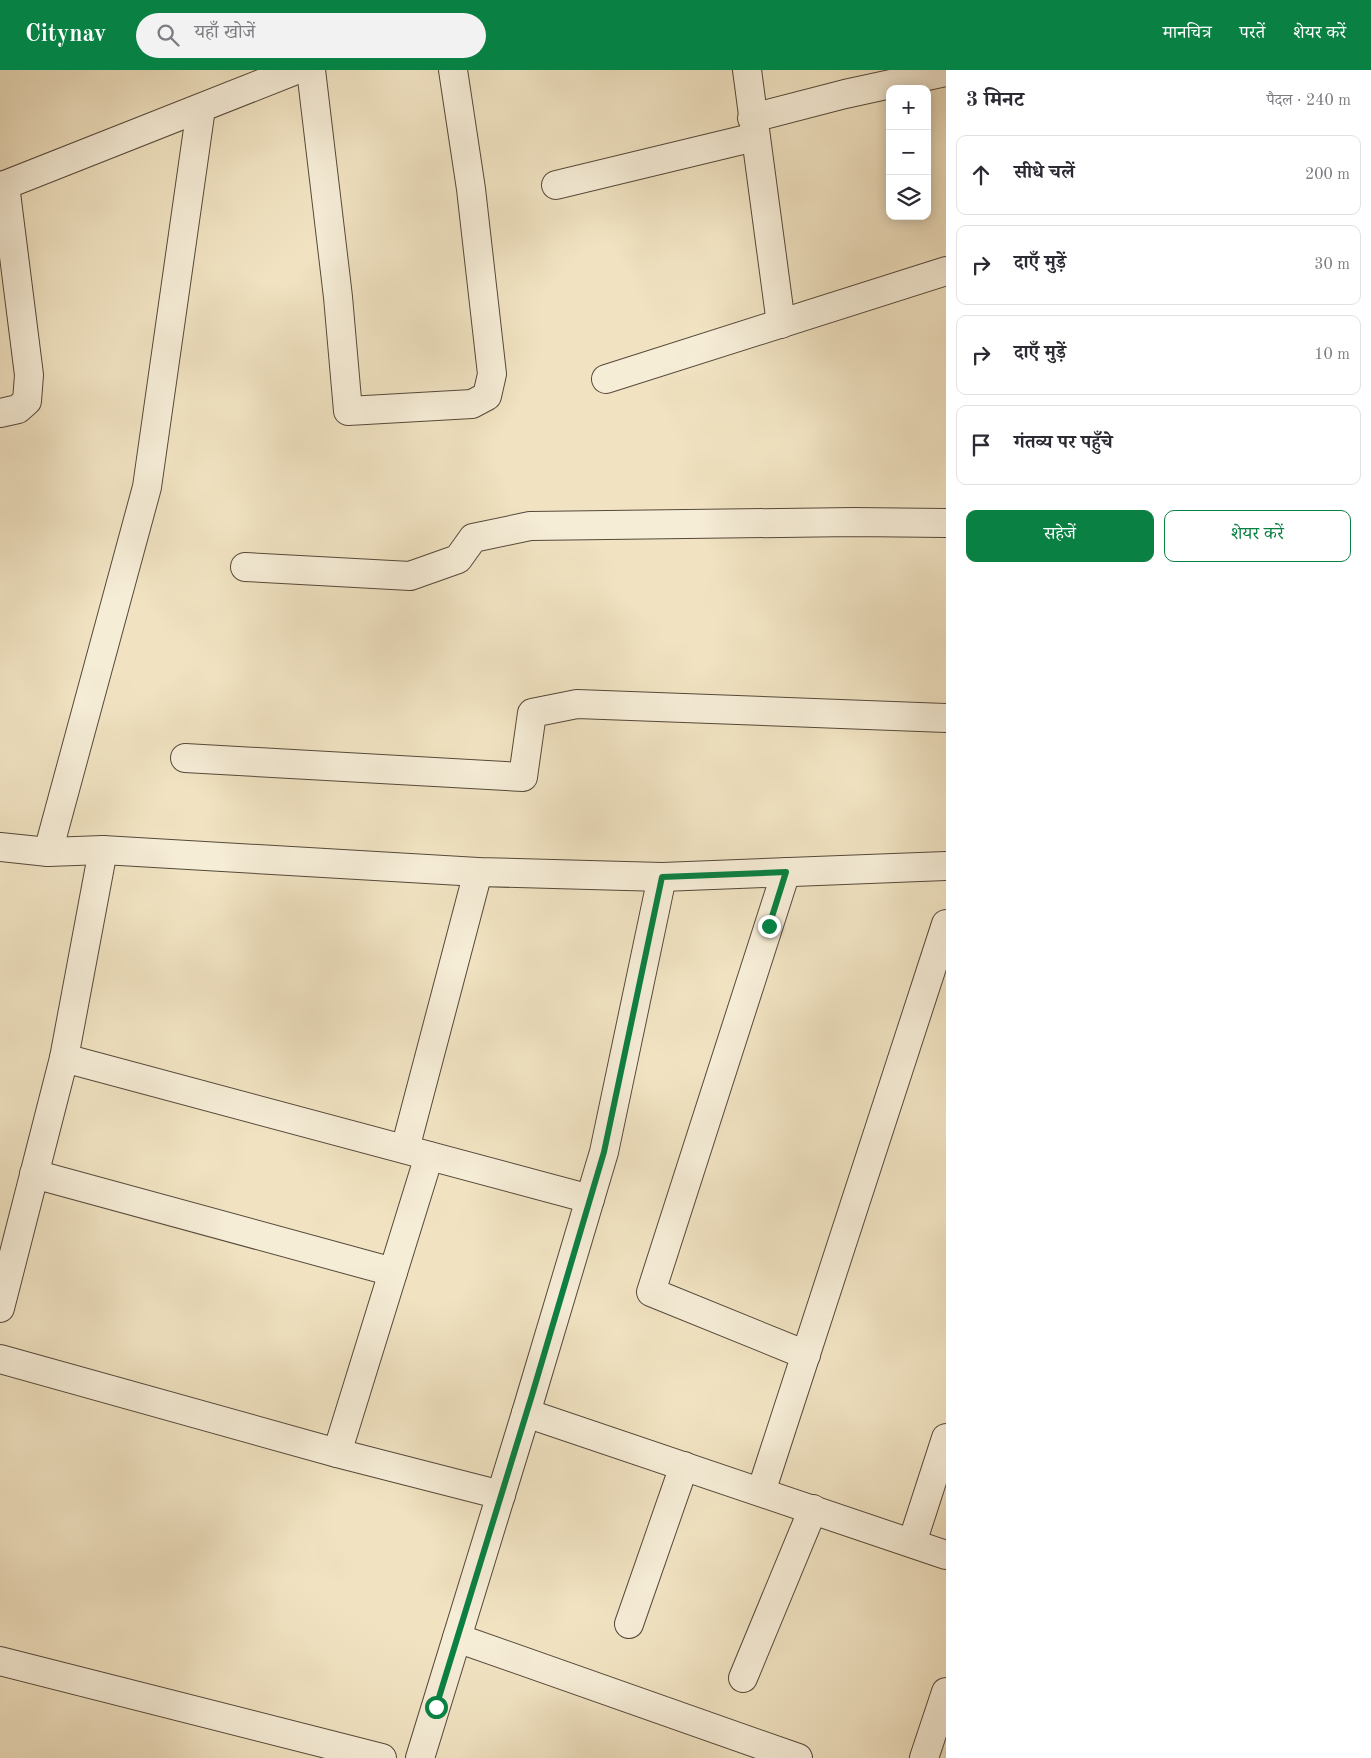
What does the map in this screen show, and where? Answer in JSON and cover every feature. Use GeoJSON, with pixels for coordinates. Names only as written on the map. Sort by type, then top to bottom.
{"type":"FeatureCollection","features":[{"type":"Feature","properties":{"kind":"street"},"geometry":{"type":"LineString","coordinates":[[0,413],[18,409],[27,401],[29,375],[3,186],[296,70]]}},
{"type":"Feature","properties":{"kind":"street"},"geometry":{"type":"LineString","coordinates":[[311,70],[338,297],[348,411],[472,404],[487,396],[492,374],[471,189],[453,70]]}},
{"type":"Feature","properties":{"kind":"street"},"geometry":{"type":"LineString","coordinates":[[747,70],[781,324]]}},
{"type":"Feature","properties":{"kind":"street"},"geometry":{"type":"LineString","coordinates":[[556,185],[754,128],[845,94],[946,72]]}},
{"type":"Feature","properties":{"kind":"street"},"geometry":{"type":"LineString","coordinates":[[48,852],[147,486],[201,108]]}},
{"type":"Feature","properties":{"kind":"street"},"geometry":{"type":"LineString","coordinates":[[606,379],[946,271]]}},
{"type":"Feature","properties":{"kind":"street"},"geometry":{"type":"LineString","coordinates":[[245,567],[410,576],[458,559],[473,538],[530,526],[854,522],[946,523]]}},
{"type":"Feature","properties":{"kind":"street"},"geometry":{"type":"LineString","coordinates":[[185,758],[523,777],[532,713],[577,704],[946,718]]}},
{"type":"Feature","properties":{"kind":"street"},"geometry":{"type":"LineString","coordinates":[[0,847],[48,852],[103,850],[478,872],[662,877],[946,866]]}},
{"type":"Feature","properties":{"kind":"street"},"geometry":{"type":"LineString","coordinates":[[0,1308],[64,1058],[103,850]]}},
{"type":"Feature","properties":{"kind":"street"},"geometry":{"type":"LineString","coordinates":[[337,1453],[393,1272],[478,872]]}},
{"type":"Feature","properties":{"kind":"street"},"geometry":{"type":"LineString","coordinates":[[786,872],[651,1292],[806,1355]]}},
{"type":"Feature","properties":{"kind":"street"},"geometry":{"type":"LineString","coordinates":[[420,1758],[604,1152],[662,877]]}},
{"type":"Feature","properties":{"kind":"street"},"geometry":{"type":"LineString","coordinates":[[761,1492],[946,924]]}},
{"type":"Feature","properties":{"kind":"street"},"geometry":{"type":"LineString","coordinates":[[64,1058],[590,1199]]}},
{"type":"Feature","properties":{"kind":"street"},"geometry":{"type":"LineString","coordinates":[[34,1174],[393,1272]]}},
{"type":"Feature","properties":{"kind":"street"},"geometry":{"type":"LineString","coordinates":[[0,1359],[337,1453],[501,1495]]}},
{"type":"Feature","properties":{"kind":"street"},"geometry":{"type":"LineString","coordinates":[[526,1413],[946,1555]]}},
{"type":"Feature","properties":{"kind":"street"},"geometry":{"type":"LineString","coordinates":[[912,1542],[946,1438]]}},
{"type":"Feature","properties":{"kind":"street"},"geometry":{"type":"LineString","coordinates":[[629,1624],[684,1466]]}},
{"type":"Feature","properties":{"kind":"street"},"geometry":{"type":"LineString","coordinates":[[743,1678],[813,1509]]}},
{"type":"Feature","properties":{"kind":"street"},"geometry":{"type":"LineString","coordinates":[[457,1638],[798,1758]]}},
{"type":"Feature","properties":{"kind":"street"},"geometry":{"type":"LineString","coordinates":[[0,1662],[382,1758]]}},
{"type":"Feature","properties":{"kind":"street"},"geometry":{"type":"LineString","coordinates":[[924,1758],[946,1692]]}},
{"type":"Feature","properties":{"kind":"route"},"geometry":{"type":"LineString","coordinates":[[436,1707],[604,1152],[662,877],[786,872],[769,926]]}}]}
